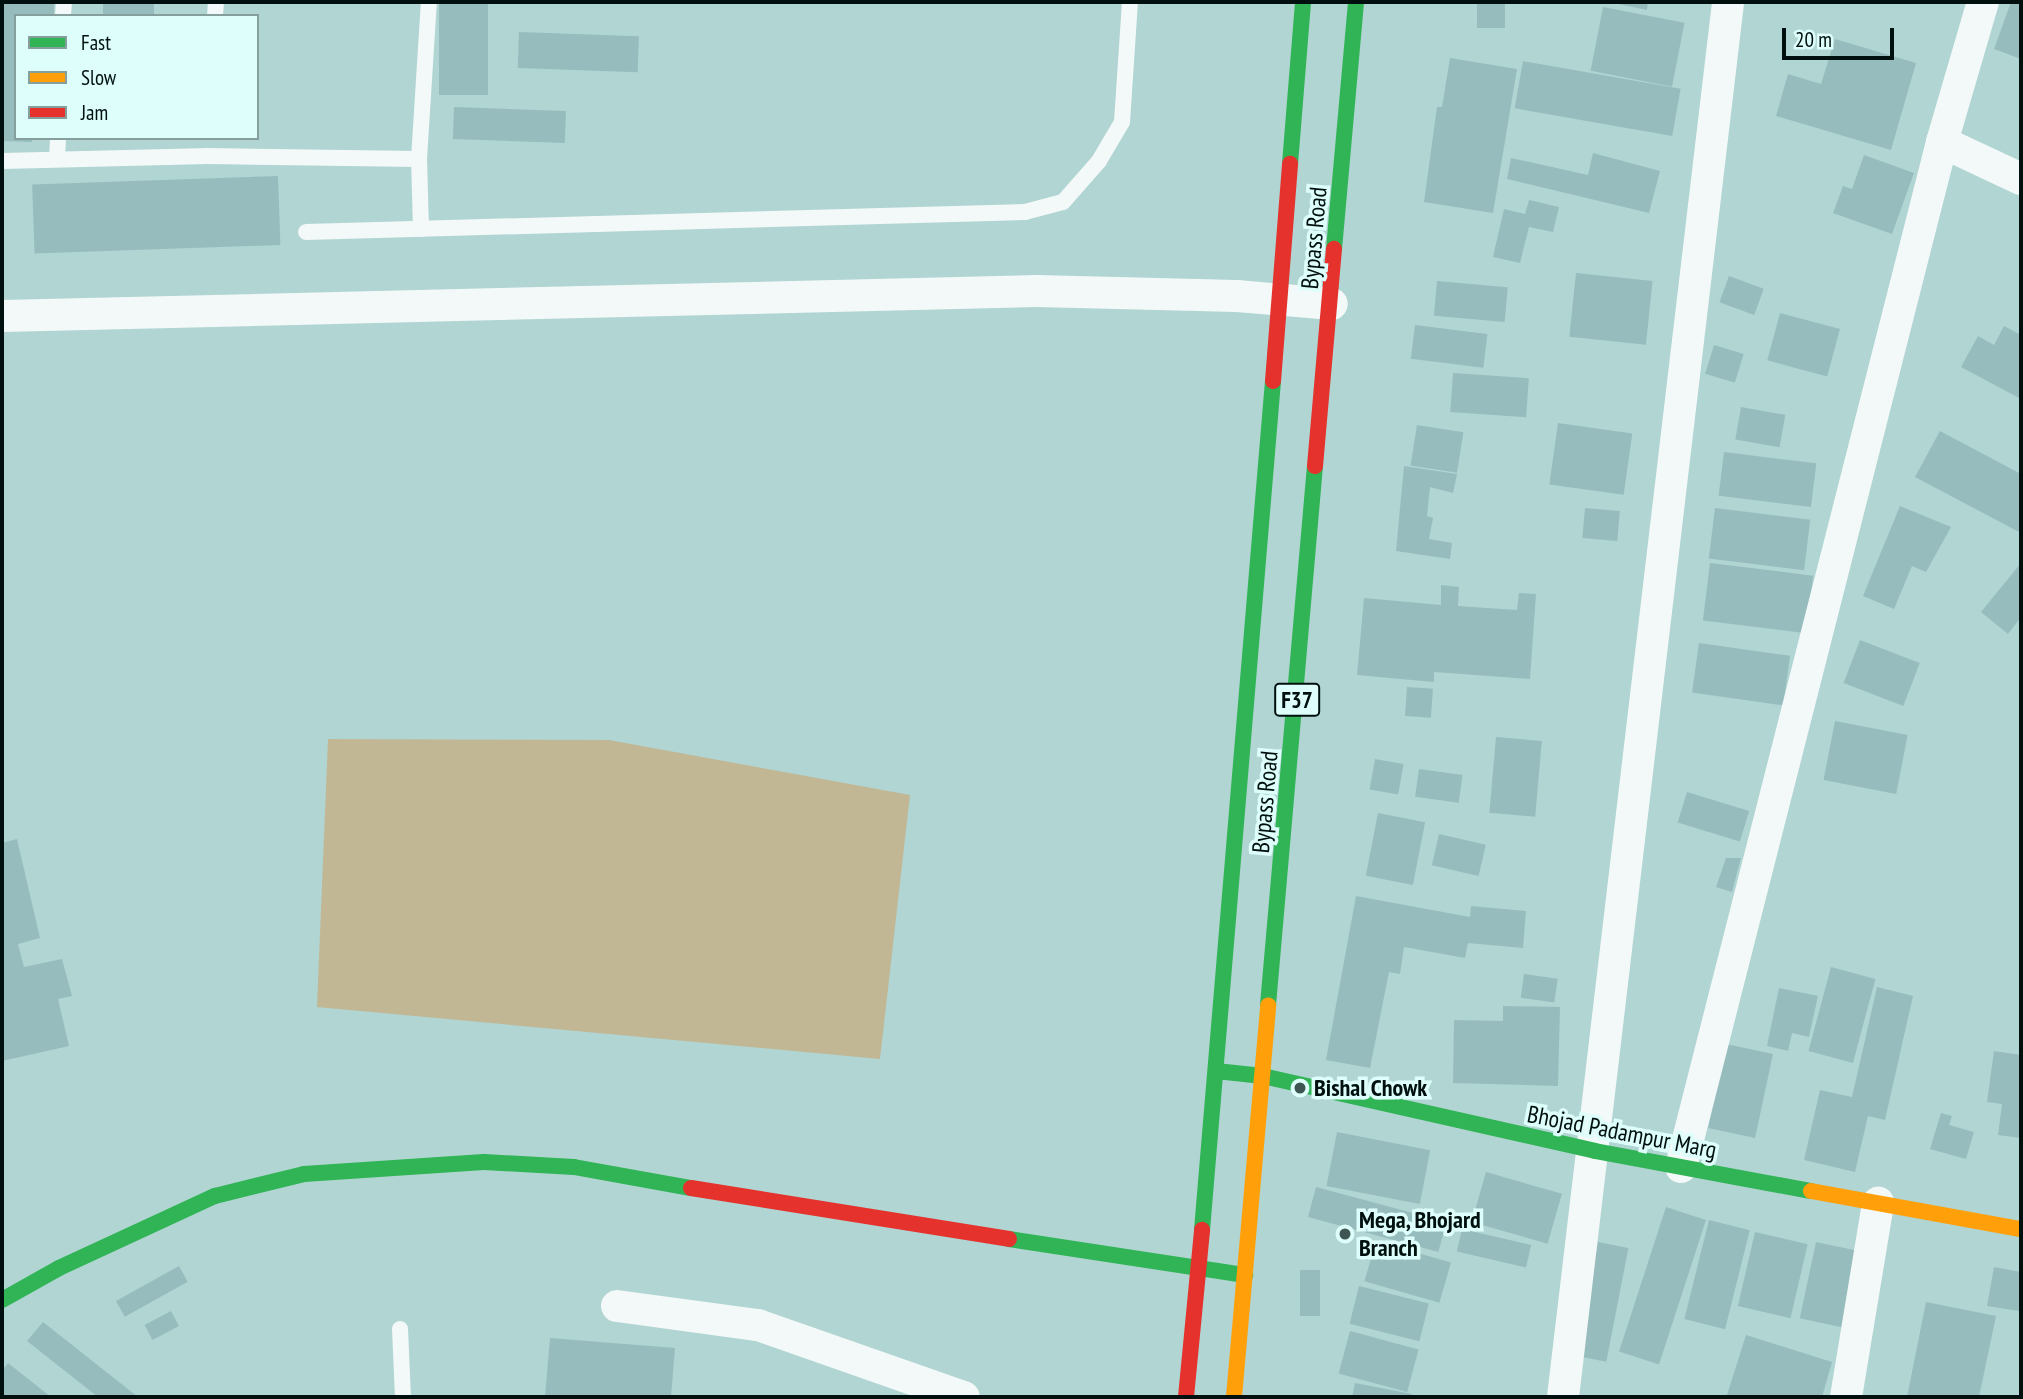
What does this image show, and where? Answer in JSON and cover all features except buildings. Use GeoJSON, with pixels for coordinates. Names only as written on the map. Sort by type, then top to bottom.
{"type":"FeatureCollection","features":[{"type":"Feature","properties":{"kind":"main road","name":"Bypass Road"},"geometry":{"type":"LineString","coordinates":[[1186,1397],[1216,1070],[1303,2]]}},
{"type":"Feature","properties":{"kind":"main road","name":"Bypass Road"},"geometry":{"type":"LineString","coordinates":[[1234,1397],[1332,304],[1356,2]]}},
{"type":"Feature","properties":{"kind":"main road","name":"Bhojad Padampur Marg"},"geometry":{"type":"LineString","coordinates":[[1216,1070],[1263,1076],[1595,1151],[2021,1229]]}},
{"type":"Feature","properties":{"kind":"main road"},"geometry":{"type":"LineString","coordinates":[[2,1300],[59,1268],[215,1196],[304,1174],[470,1163],[574,1167],[806,1209],[1198,1265],[1245,1275]]}},
{"type":"Feature","properties":{"kind":"street"},"geometry":{"type":"LineString","coordinates":[[1563,1397],[1595,1151],[1728,2]]}},
{"type":"Feature","properties":{"kind":"street"},"geometry":{"type":"LineString","coordinates":[[1681,1167],[1942,142],[1983,2]]}},
{"type":"Feature","properties":{"kind":"street"},"geometry":{"type":"LineString","coordinates":[[1942,142],[2021,178]]}},
{"type":"Feature","properties":{"kind":"street"},"geometry":{"type":"LineString","coordinates":[[2,316],[1037,291],[1332,304]]}},
{"type":"Feature","properties":{"kind":"street"},"geometry":{"type":"LineString","coordinates":[[1846,1397],[1878,1203]]}},
{"type":"Feature","properties":{"kind":"street"},"geometry":{"type":"LineString","coordinates":[[617,1306],[758,1325],[964,1397]]}},
{"type":"Feature","properties":{"kind":"lane"},"geometry":{"type":"LineString","coordinates":[[421,229],[419,159],[429,2]]}},
{"type":"Feature","properties":{"kind":"lane"},"geometry":{"type":"LineString","coordinates":[[306,232],[1025,212],[1063,202],[1099,162],[1122,122],[1129,2]]}},
{"type":"Feature","properties":{"kind":"lane"},"geometry":{"type":"LineString","coordinates":[[57,158],[58,140]]}},
{"type":"Feature","properties":{"kind":"lane"},"geometry":{"type":"LineString","coordinates":[[208,156],[209,140]]}},
{"type":"Feature","properties":{"kind":"lane"},"geometry":{"type":"LineString","coordinates":[[2,161],[208,156],[419,159]]}},
{"type":"Feature","properties":{"kind":"lane"},"geometry":{"type":"LineString","coordinates":[[400,1329],[403,1397]]}},
{"type":"Feature","properties":{"kind":"shaded area"},"geometry":{"type":"Polygon","coordinates":[[[328,739],[609,740],[910,795],[880,1059],[317,1007],[328,739]]]}},
{"type":"Feature","properties":{"kind":"traffic: fast"},"geometry":{"type":"LineString","coordinates":[[1290,164],[1303,2]]}},
{"type":"Feature","properties":{"kind":"traffic: fast"},"geometry":{"type":"LineString","coordinates":[[1334,249],[1356,2]]}},
{"type":"Feature","properties":{"kind":"traffic: fast"},"geometry":{"type":"LineString","coordinates":[[1202,1230],[1273,381]]}},
{"type":"Feature","properties":{"kind":"traffic: fast"},"geometry":{"type":"LineString","coordinates":[[1268,1005],[1315,466]]}},
{"type":"Feature","properties":{"kind":"traffic: fast"},"geometry":{"type":"LineString","coordinates":[[1216,1071],[1263,1076],[1595,1151],[1811,1191]]}},
{"type":"Feature","properties":{"kind":"traffic: fast"},"geometry":{"type":"LineString","coordinates":[[2,1300],[59,1268],[215,1196],[304,1174],[484,1162],[574,1167],[691,1188]]}},
{"type":"Feature","properties":{"kind":"traffic: fast"},"geometry":{"type":"LineString","coordinates":[[1009,1239],[1245,1275]]}},
{"type":"Feature","properties":{"kind":"traffic: slow"},"geometry":{"type":"LineString","coordinates":[[1234,1397],[1268,1005]]}},
{"type":"Feature","properties":{"kind":"traffic: slow"},"geometry":{"type":"LineString","coordinates":[[1811,1191],[2021,1229]]}},
{"type":"Feature","properties":{"kind":"traffic: jam"},"geometry":{"type":"LineString","coordinates":[[1273,381],[1290,164]]}},
{"type":"Feature","properties":{"kind":"traffic: jam"},"geometry":{"type":"LineString","coordinates":[[1315,466],[1334,249]]}},
{"type":"Feature","properties":{"kind":"traffic: jam"},"geometry":{"type":"LineString","coordinates":[[691,1188],[1009,1239]]}},
{"type":"Feature","properties":{"kind":"traffic: jam"},"geometry":{"type":"LineString","coordinates":[[1186,1397],[1202,1230]]}},
{"type":"Feature","properties":{"kind":"place","name":"Bishal Chowk"},"geometry":{"type":"Point","coordinates":[1300,1088]}},
{"type":"Feature","properties":{"kind":"place","name":"Mega, Bhojard Branch"},"geometry":{"type":"Point","coordinates":[1345,1234]}}]}
